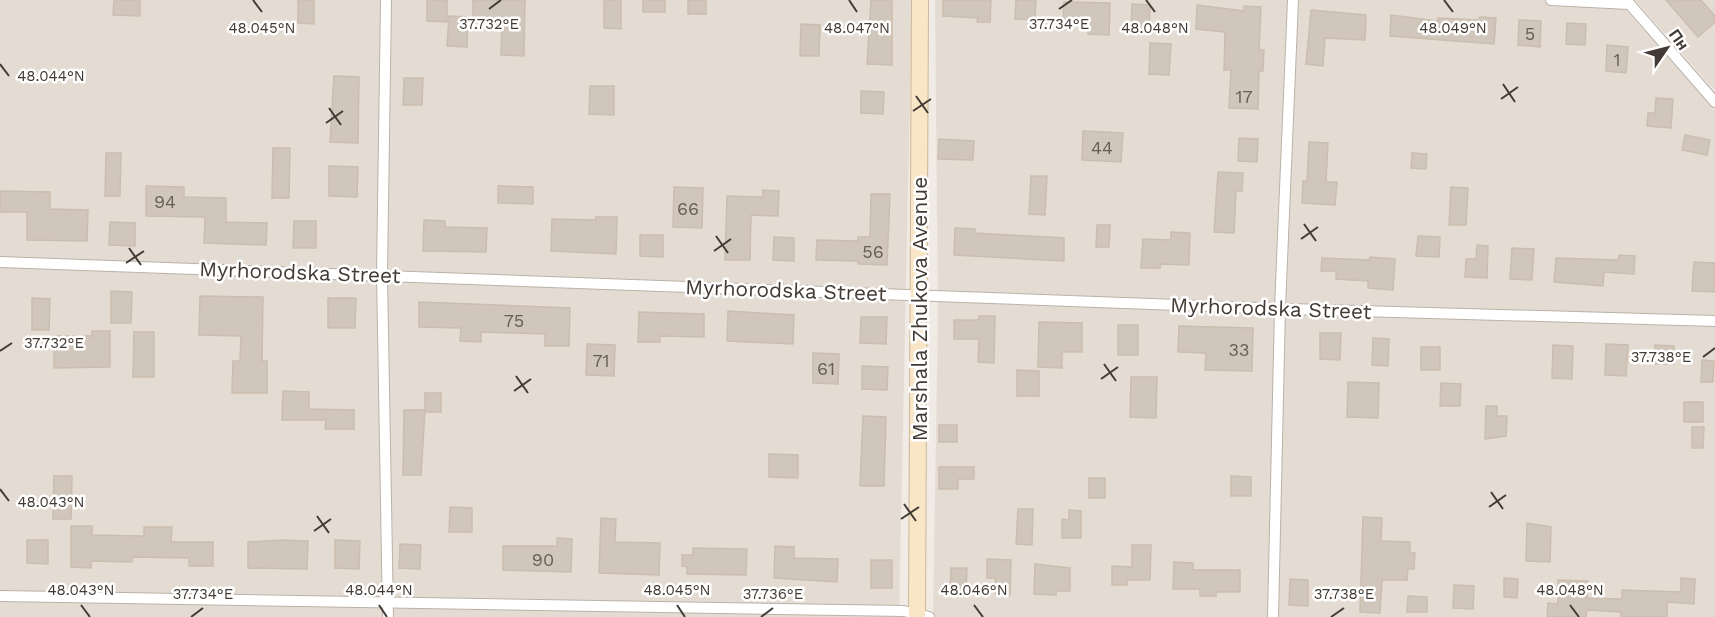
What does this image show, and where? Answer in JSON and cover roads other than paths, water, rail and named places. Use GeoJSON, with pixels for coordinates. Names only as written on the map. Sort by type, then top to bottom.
{"type":"FeatureCollection","features":[{"type":"Feature","properties":{"kind":"street"},"geometry":{"type":"LineString","coordinates":[[386,0],[382,274],[388,617]]}},
{"type":"Feature","properties":{"kind":"street","name":"Marshala Zhukova Avenue"},"geometry":{"type":"LineString","coordinates":[[920,0],[921,616]]}},
{"type":"Feature","properties":{"kind":"street"},"geometry":{"type":"LineString","coordinates":[[1273,617],[1280,308],[1293,0]]}},
{"type":"Feature","properties":{"kind":"street"},"geometry":{"type":"LineString","coordinates":[[1551,0],[1628,2],[1715,102]]}},
{"type":"Feature","properties":{"kind":"street","name":"Myrhorodska Street"},"geometry":{"type":"LineString","coordinates":[[0,262],[382,274],[919,296],[1715,321]]}},
{"type":"Feature","properties":{"kind":"street"},"geometry":{"type":"LineString","coordinates":[[0,596],[893,611],[921,616]]}}]}
